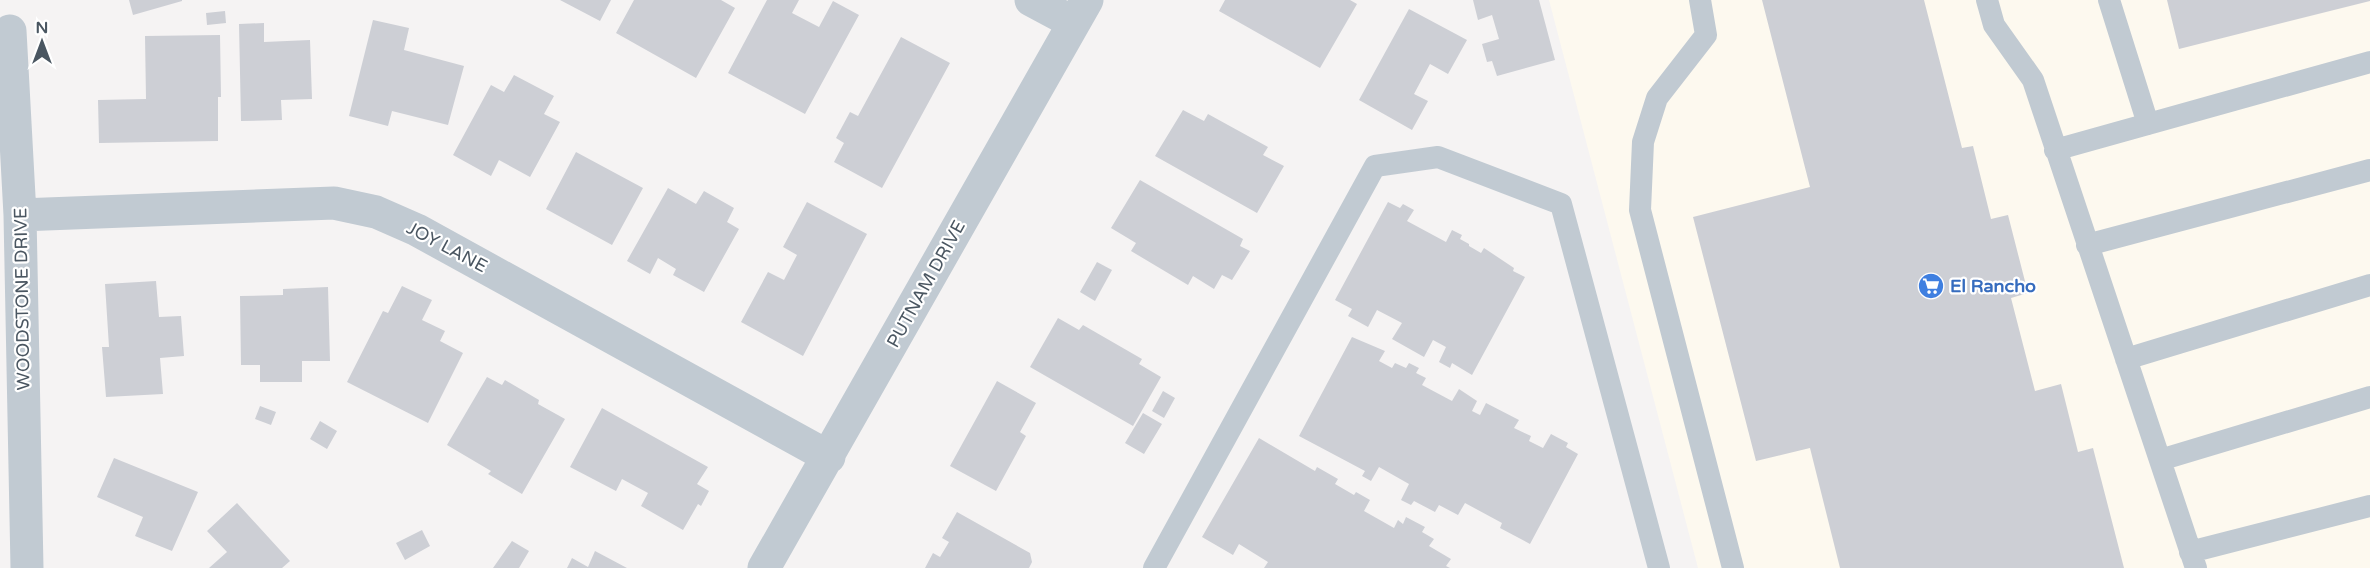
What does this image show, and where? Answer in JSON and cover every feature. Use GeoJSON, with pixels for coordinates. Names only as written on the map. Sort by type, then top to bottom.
{"type":"FeatureCollection","features":[{"type":"Feature","properties":{"kind":"street"},"geometry":{"type":"LineString","coordinates":[[1031,0],[1081,12]]}},
{"type":"Feature","properties":{"kind":"street","name":"PUTNAM DRIVE"},"geometry":{"type":"LineString","coordinates":[[764,568],[1081,12]]}},
{"type":"Feature","properties":{"kind":"street","name":"WOODSTONE DRIVE"},"geometry":{"type":"LineString","coordinates":[[10,31],[20,215],[27,568]]}},
{"type":"Feature","properties":{"kind":"street","name":"JOY LANE"},"geometry":{"type":"LineString","coordinates":[[20,215],[334,203],[376,212],[417,230],[829,457]]}},
{"type":"Feature","properties":{"kind":"lane"},"geometry":{"type":"LineString","coordinates":[[1700,0],[1706,35],[1657,98],[1642,141],[1640,210],[1732,568]]}},
{"type":"Feature","properties":{"kind":"lane"},"geometry":{"type":"LineString","coordinates":[[1988,0],[1994,25],[2033,80],[2193,560],[2370,506]]}},
{"type":"Feature","properties":{"kind":"lane"},"geometry":{"type":"LineString","coordinates":[[2109,0],[2148,124]]}},
{"type":"Feature","properties":{"kind":"lane"},"geometry":{"type":"LineString","coordinates":[[2055,150],[2370,62]]}},
{"type":"Feature","properties":{"kind":"lane"},"geometry":{"type":"LineString","coordinates":[[1154,568],[1375,165],[1438,157],[1562,204],[1659,568]]}},
{"type":"Feature","properties":{"kind":"lane"},"geometry":{"type":"LineString","coordinates":[[2087,245],[2370,170]]}},
{"type":"Feature","properties":{"kind":"lane"},"geometry":{"type":"LineString","coordinates":[[2126,359],[2370,285]]}},
{"type":"Feature","properties":{"kind":"lane"},"geometry":{"type":"LineString","coordinates":[[2160,460],[2370,397]]}},
{"type":"Feature","properties":{"kind":"shaded area"},"geometry":{"type":"Polygon","coordinates":[[[1549,0],[2370,0],[2370,568],[1698,568],[1549,0]]]}},
{"type":"Feature","properties":{"kind":"building"},"geometry":{"type":"Polygon","coordinates":[[[129,0],[182,0],[182,1],[133,15],[129,0]]]}},
{"type":"Feature","properties":{"kind":"building"},"geometry":{"type":"Polygon","coordinates":[[[560,0],[611,0],[600,21],[560,0]]]}},
{"type":"Feature","properties":{"kind":"building"},"geometry":{"type":"Polygon","coordinates":[[[634,0],[721,0],[735,8],[696,78],[616,33],[634,0]]]}},
{"type":"Feature","properties":{"kind":"building"},"geometry":{"type":"Polygon","coordinates":[[[767,0],[799,0],[792,13],[819,27],[833,1],[859,15],[805,114],[728,73],[767,0]]]}},
{"type":"Feature","properties":{"kind":"building"},"geometry":{"type":"Polygon","coordinates":[[[1225,0],[1350,0],[1357,4],[1320,68],[1219,11],[1225,0]]]}},
{"type":"Feature","properties":{"kind":"building"},"geometry":{"type":"Polygon","coordinates":[[[1473,0],[1539,0],[1555,60],[1497,76],[1492,61],[1487,62],[1482,44],[1499,39],[1492,15],[1478,20],[1473,0]]]}},
{"type":"Feature","properties":{"kind":"building"},"geometry":{"type":"Polygon","coordinates":[[[1762,0],[1924,0],[1962,148],[1973,146],[1991,219],[2008,215],[2028,293],[2011,298],[2035,391],[2061,384],[2078,452],[2093,448],[2124,568],[1840,568],[1810,448],[1756,461],[1693,217],[1810,187],[1762,0]]]}},
{"type":"Feature","properties":{"kind":"building"},"geometry":{"type":"Polygon","coordinates":[[[2167,0],[2370,0],[2370,1],[2179,49],[2167,0]]]}},
{"type":"Feature","properties":{"kind":"building"},"geometry":{"type":"Polygon","coordinates":[[[1409,9],[1467,40],[1448,74],[1430,64],[1414,94],[1428,101],[1412,130],[1359,100],[1409,9]]]}},
{"type":"Feature","properties":{"kind":"building"},"geometry":{"type":"Polygon","coordinates":[[[225,11],[226,23],[207,25],[206,13],[225,11]]]}},
{"type":"Feature","properties":{"kind":"building"},"geometry":{"type":"Polygon","coordinates":[[[373,20],[409,28],[404,50],[464,66],[448,125],[392,111],[388,126],[349,116],[373,20]]]}},
{"type":"Feature","properties":{"kind":"building"},"geometry":{"type":"Polygon","coordinates":[[[264,23],[264,42],[310,40],[312,99],[281,100],[282,120],[241,121],[239,24],[264,23]]]}},
{"type":"Feature","properties":{"kind":"building"},"geometry":{"type":"Polygon","coordinates":[[[220,35],[221,97],[218,97],[218,141],[99,143],[98,100],[146,99],[145,36],[220,35]]]}},
{"type":"Feature","properties":{"kind":"building"},"geometry":{"type":"Polygon","coordinates":[[[901,37],[950,63],[882,188],[834,162],[844,143],[836,138],[850,112],[858,116],[901,37]]]}},
{"type":"Feature","properties":{"kind":"building"},"geometry":{"type":"Polygon","coordinates":[[[514,75],[554,96],[544,114],[560,122],[530,177],[499,160],[491,176],[453,155],[491,85],[504,92],[514,75]]]}},
{"type":"Feature","properties":{"kind":"building"},"geometry":{"type":"Polygon","coordinates":[[[1183,110],[1204,121],[1208,114],[1268,147],[1263,155],[1284,166],[1257,213],[1155,156],[1183,110]]]}},
{"type":"Feature","properties":{"kind":"building"},"geometry":{"type":"Polygon","coordinates":[[[576,152],[643,188],[612,245],[546,209],[576,152]]]}},
{"type":"Feature","properties":{"kind":"building"},"geometry":{"type":"Polygon","coordinates":[[[1140,180],[1243,239],[1240,246],[1250,251],[1232,280],[1222,275],[1214,289],[1193,276],[1188,285],[1131,251],[1136,243],[1111,228],[1140,180]]]}},
{"type":"Feature","properties":{"kind":"building"},"geometry":{"type":"Polygon","coordinates":[[[668,188],[696,204],[704,191],[734,208],[727,222],[739,229],[704,292],[673,275],[676,269],[658,258],[650,274],[627,261],[668,188]]]}},
{"type":"Feature","properties":{"kind":"building"},"geometry":{"type":"Polygon","coordinates":[[[807,202],[867,234],[803,356],[741,322],[768,272],[784,280],[797,255],[783,247],[807,202]]]}},
{"type":"Feature","properties":{"kind":"building"},"geometry":{"type":"Polygon","coordinates":[[[1388,202],[1400,208],[1403,204],[1414,210],[1407,221],[1446,242],[1452,230],[1462,235],[1460,239],[1469,246],[1481,253],[1484,248],[1514,268],[1513,271],[1525,277],[1472,375],[1452,363],[1450,368],[1439,362],[1446,347],[1433,340],[1424,357],[1392,339],[1402,323],[1377,310],[1368,327],[1348,316],[1352,309],[1335,300],[1388,202]]]}},
{"type":"Feature","properties":{"kind":"building"},"geometry":{"type":"Polygon","coordinates":[[[1097,262],[1112,270],[1095,301],[1080,292],[1097,262]]]}},
{"type":"Feature","properties":{"kind":"building"},"geometry":{"type":"Polygon","coordinates":[[[156,281],[159,317],[181,316],[184,356],[160,358],[163,394],[106,397],[102,347],[109,347],[105,284],[156,281]]]}},
{"type":"Feature","properties":{"kind":"building"},"geometry":{"type":"Polygon","coordinates":[[[402,286],[432,300],[422,320],[445,331],[440,341],[463,353],[428,423],[347,382],[383,311],[388,313],[402,286]]]}},
{"type":"Feature","properties":{"kind":"building"},"geometry":{"type":"Polygon","coordinates":[[[328,287],[330,361],[302,361],[302,382],[260,382],[260,365],[241,365],[240,296],[283,295],[283,289],[328,287]]]}},
{"type":"Feature","properties":{"kind":"building"},"geometry":{"type":"Polygon","coordinates":[[[1058,318],[1079,330],[1083,325],[1142,359],[1139,364],[1161,377],[1133,426],[1030,367],[1058,318]]]}},
{"type":"Feature","properties":{"kind":"building"},"geometry":{"type":"Polygon","coordinates":[[[1352,337],[1385,351],[1379,361],[1392,368],[1395,363],[1406,368],[1409,363],[1419,368],[1416,373],[1426,378],[1422,385],[1452,401],[1459,389],[1477,401],[1472,411],[1480,415],[1486,403],[1519,420],[1514,428],[1531,436],[1529,441],[1543,448],[1551,434],[1568,443],[1566,447],[1578,454],[1530,544],[1500,528],[1502,523],[1465,503],[1458,515],[1439,505],[1435,512],[1414,501],[1411,505],[1401,500],[1409,484],[1379,467],[1371,481],[1362,476],[1365,471],[1299,436],[1352,337]]]}},
{"type":"Feature","properties":{"kind":"building"},"geometry":{"type":"Polygon","coordinates":[[[487,377],[502,385],[505,380],[539,400],[538,404],[565,419],[522,494],[488,474],[491,471],[447,445],[487,377]]]}},
{"type":"Feature","properties":{"kind":"building"},"geometry":{"type":"Polygon","coordinates":[[[997,381],[1036,403],[1020,432],[1026,436],[996,491],[950,466],[997,381]]]}},
{"type":"Feature","properties":{"kind":"building"},"geometry":{"type":"Polygon","coordinates":[[[1163,391],[1175,398],[1164,418],[1152,411],[1163,391]]]}},
{"type":"Feature","properties":{"kind":"building"},"geometry":{"type":"Polygon","coordinates":[[[260,406],[276,412],[271,425],[255,419],[260,406]]]}},
{"type":"Feature","properties":{"kind":"building"},"geometry":{"type":"Polygon","coordinates":[[[602,408],[708,467],[697,484],[709,491],[701,506],[698,504],[683,530],[641,506],[648,493],[622,479],[616,491],[570,467],[602,408]]]}},
{"type":"Feature","properties":{"kind":"building"},"geometry":{"type":"Polygon","coordinates":[[[1143,413],[1162,424],[1144,454],[1125,443],[1143,413]]]}},
{"type":"Feature","properties":{"kind":"building"},"geometry":{"type":"Polygon","coordinates":[[[320,421],[337,431],[327,449],[310,439],[320,421]]]}},
{"type":"Feature","properties":{"kind":"building"},"geometry":{"type":"Polygon","coordinates":[[[1259,438],[1315,471],[1317,467],[1338,479],[1335,484],[1354,495],[1356,492],[1370,500],[1364,511],[1394,528],[1398,520],[1403,524],[1406,517],[1425,527],[1422,532],[1434,539],[1429,546],[1451,559],[1446,566],[1450,568],[1264,568],[1268,562],[1239,544],[1233,555],[1202,537],[1259,438]]]}},
{"type":"Feature","properties":{"kind":"building"},"geometry":{"type":"Polygon","coordinates":[[[114,458],[198,492],[172,551],[135,536],[143,517],[97,497],[114,458]]]}},
{"type":"Feature","properties":{"kind":"building"},"geometry":{"type":"Polygon","coordinates":[[[237,503],[290,561],[282,568],[209,568],[227,552],[207,531],[237,503]]]}},
{"type":"Feature","properties":{"kind":"building"},"geometry":{"type":"Polygon","coordinates":[[[957,512],[1030,553],[1032,562],[1029,568],[925,568],[933,553],[940,557],[949,542],[942,538],[957,512]]]}},
{"type":"Feature","properties":{"kind":"building"},"geometry":{"type":"Polygon","coordinates":[[[422,530],[430,546],[405,560],[396,543],[422,530]]]}},
{"type":"Feature","properties":{"kind":"building"},"geometry":{"type":"Polygon","coordinates":[[[512,541],[529,551],[519,568],[493,568],[512,541]]]}},
{"type":"Feature","properties":{"kind":"building"},"geometry":{"type":"Polygon","coordinates":[[[595,551],[627,568],[567,568],[572,558],[588,567],[595,551]]]}},
{"type":"Feature","properties":{"kind":"place","name":"El Rancho"},"geometry":{"type":"Point","coordinates":[1931,286]}}]}
